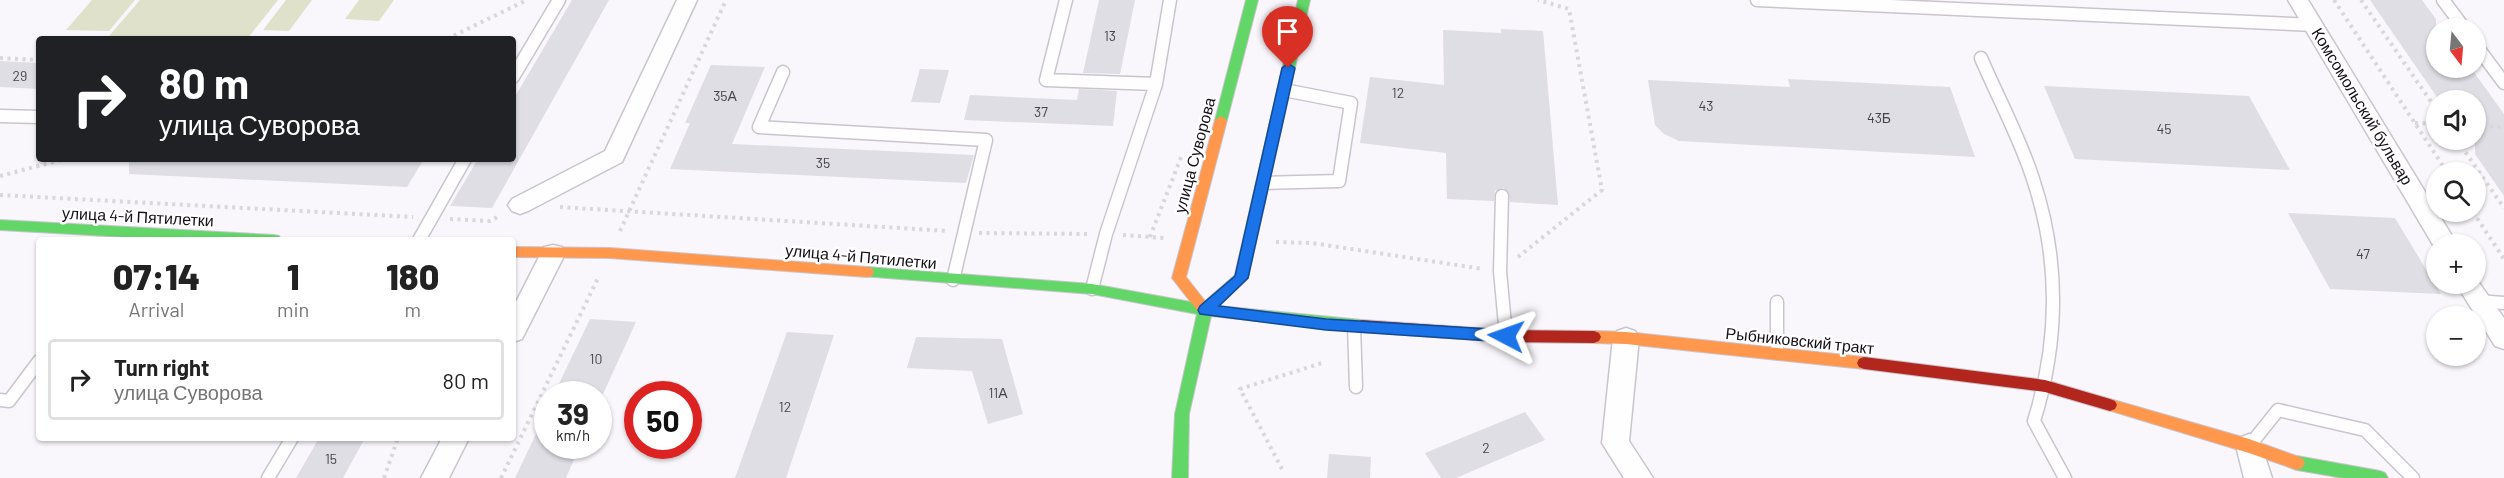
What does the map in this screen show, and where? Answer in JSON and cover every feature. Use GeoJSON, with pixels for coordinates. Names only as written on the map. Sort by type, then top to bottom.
{"type":"FeatureCollection","features":[{"type":"Feature","properties":{"kind":"main road","name":"улица Суворова"},"geometry":{"type":"LineString","coordinates":[[1205,310],[1179,278],[1252,0]]}},
{"type":"Feature","properties":{"kind":"main road"},"geometry":{"type":"LineString","coordinates":[[1180,478],[1182,414],[1205,310],[1241,278],[1304,0]]}},
{"type":"Feature","properties":{"kind":"main road","name":"улица 4-й Пятилетки"},"geometry":{"type":"LineString","coordinates":[[0,225],[168,237]]}},
{"type":"Feature","properties":{"kind":"main road","name":"улица 4-й Пятилетки"},"geometry":{"type":"LineString","coordinates":[[516,252],[610,253],[1092,289],[1205,310]]}},
{"type":"Feature","properties":{"kind":"main road","name":"Рыбниковский тракт"},"geometry":{"type":"LineString","coordinates":[[1205,310],[1354,326],[1506,336],[1626,338],[2045,386],[2249,446],[2298,463],[2380,478]]}},
{"type":"Feature","properties":{"kind":"street"},"geometry":{"type":"LineString","coordinates":[[520,205],[614,156],[687,0]]}},
{"type":"Feature","properties":{"kind":"street","name":"Комсомольский бульвар"},"geometry":{"type":"LineString","coordinates":[[2298,0],[2439,234]]}},
{"type":"Feature","properties":{"kind":"street"},"geometry":{"type":"LineString","coordinates":[[516,326],[553,254]]}},
{"type":"Feature","properties":{"kind":"street"},"geometry":{"type":"LineString","coordinates":[[2474,294],[2504,339]]}},
{"type":"Feature","properties":{"kind":"street"},"geometry":{"type":"LineString","coordinates":[[1626,338],[1615,443],[1639,478]]}},
{"type":"Feature","properties":{"kind":"street"},"geometry":{"type":"LineString","coordinates":[[435,478],[454,441]]}},
{"type":"Feature","properties":{"kind":"street"},"geometry":{"type":"LineString","coordinates":[[2249,446],[2258,478]]}},
{"type":"Feature","properties":{"kind":"lane"},"geometry":{"type":"LineString","coordinates":[[516,72],[559,0]]}},
{"type":"Feature","properties":{"kind":"lane"},"geometry":{"type":"LineString","coordinates":[[1066,0],[1046,80],[1156,84]]}},
{"type":"Feature","properties":{"kind":"lane"},"geometry":{"type":"LineString","coordinates":[[1092,289],[1106,234],[1156,84],[1170,0]]}},
{"type":"Feature","properties":{"kind":"lane"},"geometry":{"type":"LineString","coordinates":[[1757,0],[1879,3],[2314,25]]}},
{"type":"Feature","properties":{"kind":"lane"},"geometry":{"type":"LineString","coordinates":[[2442,0],[2456,18]]}},
{"type":"Feature","properties":{"kind":"lane"},"geometry":{"type":"LineString","coordinates":[[1981,58],[2033,178],[2048,231],[2055,304],[2045,386],[2034,421],[2066,478]]}},
{"type":"Feature","properties":{"kind":"lane"},"geometry":{"type":"LineString","coordinates":[[2486,59],[2504,83]]}},
{"type":"Feature","properties":{"kind":"lane"},"geometry":{"type":"LineString","coordinates":[[783,72],[759,128],[986,140],[953,280]]}},
{"type":"Feature","properties":{"kind":"lane"},"geometry":{"type":"LineString","coordinates":[[1262,183],[1339,181],[1351,103],[1283,90]]}},
{"type":"Feature","properties":{"kind":"lane"},"geometry":{"type":"LineString","coordinates":[[0,116],[36,117]]}},
{"type":"Feature","properties":{"kind":"lane"},"geometry":{"type":"LineString","coordinates":[[421,237],[463,162]]}},
{"type":"Feature","properties":{"kind":"lane"},"geometry":{"type":"LineString","coordinates":[[1502,196],[1500,271],[1506,336]]}},
{"type":"Feature","properties":{"kind":"lane"},"geometry":{"type":"LineString","coordinates":[[2479,294],[2504,303]]}},
{"type":"Feature","properties":{"kind":"lane"},"geometry":{"type":"LineString","coordinates":[[1777,303],[1777,354]]}},
{"type":"Feature","properties":{"kind":"lane"},"geometry":{"type":"LineString","coordinates":[[1354,326],[1356,387]]}},
{"type":"Feature","properties":{"kind":"lane"},"geometry":{"type":"LineString","coordinates":[[0,400],[9,401],[36,366]]}},
{"type":"Feature","properties":{"kind":"lane"},"geometry":{"type":"LineString","coordinates":[[2249,446],[2278,410],[2365,429],[2413,478]]}},
{"type":"Feature","properties":{"kind":"lane"},"geometry":{"type":"LineString","coordinates":[[268,478],[290,441]]}},
{"type":"Feature","properties":{"kind":"path"},"geometry":{"type":"LineString","coordinates":[[453,36],[527,0]]}},
{"type":"Feature","properties":{"kind":"path"},"geometry":{"type":"LineString","coordinates":[[1250,240],[1312,243],[1500,271],[1602,190],[1569,9],[1538,0]]}},
{"type":"Feature","properties":{"kind":"path"},"geometry":{"type":"LineString","coordinates":[[2334,0],[2440,162]]}},
{"type":"Feature","properties":{"kind":"path"},"geometry":{"type":"LineString","coordinates":[[2361,0],[2426,94]]}},
{"type":"Feature","properties":{"kind":"path"},"geometry":{"type":"LineString","coordinates":[[0,58],[36,60]]}},
{"type":"Feature","properties":{"kind":"path"},"geometry":{"type":"LineString","coordinates":[[2415,123],[2426,124]]}},
{"type":"Feature","properties":{"kind":"path"},"geometry":{"type":"LineString","coordinates":[[2486,126],[2504,127]]}},
{"type":"Feature","properties":{"kind":"path"},"geometry":{"type":"LineString","coordinates":[[2464,150],[2504,208]]}},
{"type":"Feature","properties":{"kind":"path"},"geometry":{"type":"LineString","coordinates":[[0,176],[54,162]]}},
{"type":"Feature","properties":{"kind":"path"},"geometry":{"type":"LineString","coordinates":[[0,195],[490,221],[520,205],[964,232],[1106,234],[1189,240]]}},
{"type":"Feature","properties":{"kind":"path"},"geometry":{"type":"LineString","coordinates":[[2480,222],[2504,259]]}},
{"type":"Feature","properties":{"kind":"path"},"geometry":{"type":"LineString","coordinates":[[1282,469],[1240,389],[1322,363]]}},
{"type":"Feature","properties":{"kind":"path"},"geometry":{"type":"LineString","coordinates":[[384,478],[397,441]]}},
{"type":"Feature","properties":{"kind":"green space"},"geometry":{"type":"Polygon","coordinates":[[[92,0],[135,0],[109,31],[66,30],[92,0]]]}},
{"type":"Feature","properties":{"kind":"green space"},"geometry":{"type":"Polygon","coordinates":[[[140,0],[278,0],[249,36],[109,36],[140,0]]]}},
{"type":"Feature","properties":{"kind":"green space"},"geometry":{"type":"Polygon","coordinates":[[[286,0],[312,0],[289,31],[263,30],[286,0]]]}},
{"type":"Feature","properties":{"kind":"green space"},"geometry":{"type":"Polygon","coordinates":[[[359,0],[394,0],[379,21],[345,19],[359,0]]]}},
{"type":"Feature","properties":{"kind":"building"},"geometry":{"type":"Polygon","coordinates":[[[572,0],[609,0],[492,208],[450,206],[476,162],[516,162],[516,95],[572,0]]]}},
{"type":"Feature","properties":{"kind":"building"},"geometry":{"type":"Polygon","coordinates":[[[1099,0],[1135,0],[1120,74],[1083,73],[1099,0]]]}},
{"type":"Feature","properties":{"kind":"building"},"geometry":{"type":"Polygon","coordinates":[[[2370,0],[2422,0],[2435,18],[2426,18],[2426,78],[2478,78],[2504,114],[2504,196],[2486,170],[2486,162],[2481,162],[2475,154],[2475,150],[2486,150],[2486,90],[2432,90],[2370,0]]]}},
{"type":"Feature","properties":{"kind":"building"},"geometry":{"type":"Polygon","coordinates":[[[1501,29],[1543,31],[1558,205],[1510,202],[1509,193],[1503,188],[1495,191],[1494,201],[1447,199],[1446,153],[1360,143],[1370,77],[1444,85],[1443,30],[1501,33],[1501,29]]]}},
{"type":"Feature","properties":{"kind":"building"},"geometry":{"type":"Polygon","coordinates":[[[0,61],[36,63],[36,89],[0,87],[0,61]]]}},
{"type":"Feature","properties":{"kind":"building"},"geometry":{"type":"Polygon","coordinates":[[[711,65],[765,67],[732,144],[974,155],[966,183],[670,169],[690,123],[685,123],[711,65]]]}},
{"type":"Feature","properties":{"kind":"building"},"geometry":{"type":"Polygon","coordinates":[[[920,69],[949,70],[940,103],[911,102],[920,69]]]}},
{"type":"Feature","properties":{"kind":"building"},"geometry":{"type":"Polygon","coordinates":[[[1788,79],[1950,87],[1975,157],[1679,141],[1664,134],[1655,125],[1648,80],[1790,87],[1788,79]]]}},
{"type":"Feature","properties":{"kind":"building"},"geometry":{"type":"Polygon","coordinates":[[[2044,86],[2249,96],[2290,170],[2075,159],[2044,86]]]}},
{"type":"Feature","properties":{"kind":"building"},"geometry":{"type":"Polygon","coordinates":[[[1079,89],[1117,91],[1113,126],[964,120],[970,95],[1077,100],[1079,89]]]}},
{"type":"Feature","properties":{"kind":"building"},"geometry":{"type":"Polygon","coordinates":[[[129,162],[422,162],[407,187],[129,174],[129,162]]]}},
{"type":"Feature","properties":{"kind":"building"},"geometry":{"type":"Polygon","coordinates":[[[2288,213],[2395,218],[2426,269],[2426,293],[2330,289],[2288,213]]]}},
{"type":"Feature","properties":{"kind":"building"},"geometry":{"type":"Polygon","coordinates":[[[590,319],[636,322],[609,381],[560,381],[590,319]]]}},
{"type":"Feature","properties":{"kind":"building"},"geometry":{"type":"Polygon","coordinates":[[[787,332],[834,335],[786,478],[735,478],[787,332]]]}},
{"type":"Feature","properties":{"kind":"building"},"geometry":{"type":"Polygon","coordinates":[[[916,337],[1002,339],[1023,414],[988,424],[972,371],[907,368],[916,337]]]}},
{"type":"Feature","properties":{"kind":"building"},"geometry":{"type":"Polygon","coordinates":[[[1525,412],[1545,440],[1456,478],[1441,478],[1425,453],[1525,412]]]}},
{"type":"Feature","properties":{"kind":"building"},"geometry":{"type":"Polygon","coordinates":[[[534,438],[534,459],[574,459],[566,478],[515,478],[534,438]]]}},
{"type":"Feature","properties":{"kind":"building"},"geometry":{"type":"Polygon","coordinates":[[[317,441],[363,441],[343,478],[296,478],[317,441]]]}},
{"type":"Feature","properties":{"kind":"building"},"geometry":{"type":"Polygon","coordinates":[[[1329,454],[1371,457],[1370,478],[1327,478],[1329,454]]]}},
{"type":"Feature","properties":{"kind":"traffic: fast"},"geometry":{"type":"LineString","coordinates":[[1221,120],[1252,0]]}},
{"type":"Feature","properties":{"kind":"traffic: fast"},"geometry":{"type":"LineString","coordinates":[[1180,478],[1182,414],[1205,310],[1241,278],[1304,0]]}},
{"type":"Feature","properties":{"kind":"traffic: fast"},"geometry":{"type":"LineString","coordinates":[[0,225],[219,237]]}},
{"type":"Feature","properties":{"kind":"traffic: fast"},"geometry":{"type":"LineString","coordinates":[[867,272],[1092,289],[1205,310],[1362,326]]}},
{"type":"Feature","properties":{"kind":"traffic: fast"},"geometry":{"type":"LineString","coordinates":[[2297,463],[2380,478]]}},
{"type":"Feature","properties":{"kind":"traffic: slow"},"geometry":{"type":"LineString","coordinates":[[1205,310],[1179,278],[1221,120]]}},
{"type":"Feature","properties":{"kind":"traffic: slow"},"geometry":{"type":"LineString","coordinates":[[516,252],[610,253],[867,272]]}},
{"type":"Feature","properties":{"kind":"traffic: slow"},"geometry":{"type":"LineString","coordinates":[[1594,337],[1626,338],[1864,363]]}},
{"type":"Feature","properties":{"kind":"traffic: slow"},"geometry":{"type":"LineString","coordinates":[[2110,405],[2249,446],[2297,463]]}},
{"type":"Feature","properties":{"kind":"traffic: jam"},"geometry":{"type":"LineString","coordinates":[[1362,326],[1506,336],[1594,337]]}},
{"type":"Feature","properties":{"kind":"traffic: jam"},"geometry":{"type":"LineString","coordinates":[[1864,363],[2045,386],[2110,405]]}},
{"type":"Feature","properties":{"kind":"route"},"geometry":{"type":"LineString","coordinates":[[1288,68],[1241,278],[1205,310],[1326,324],[1506,336]]}}]}
